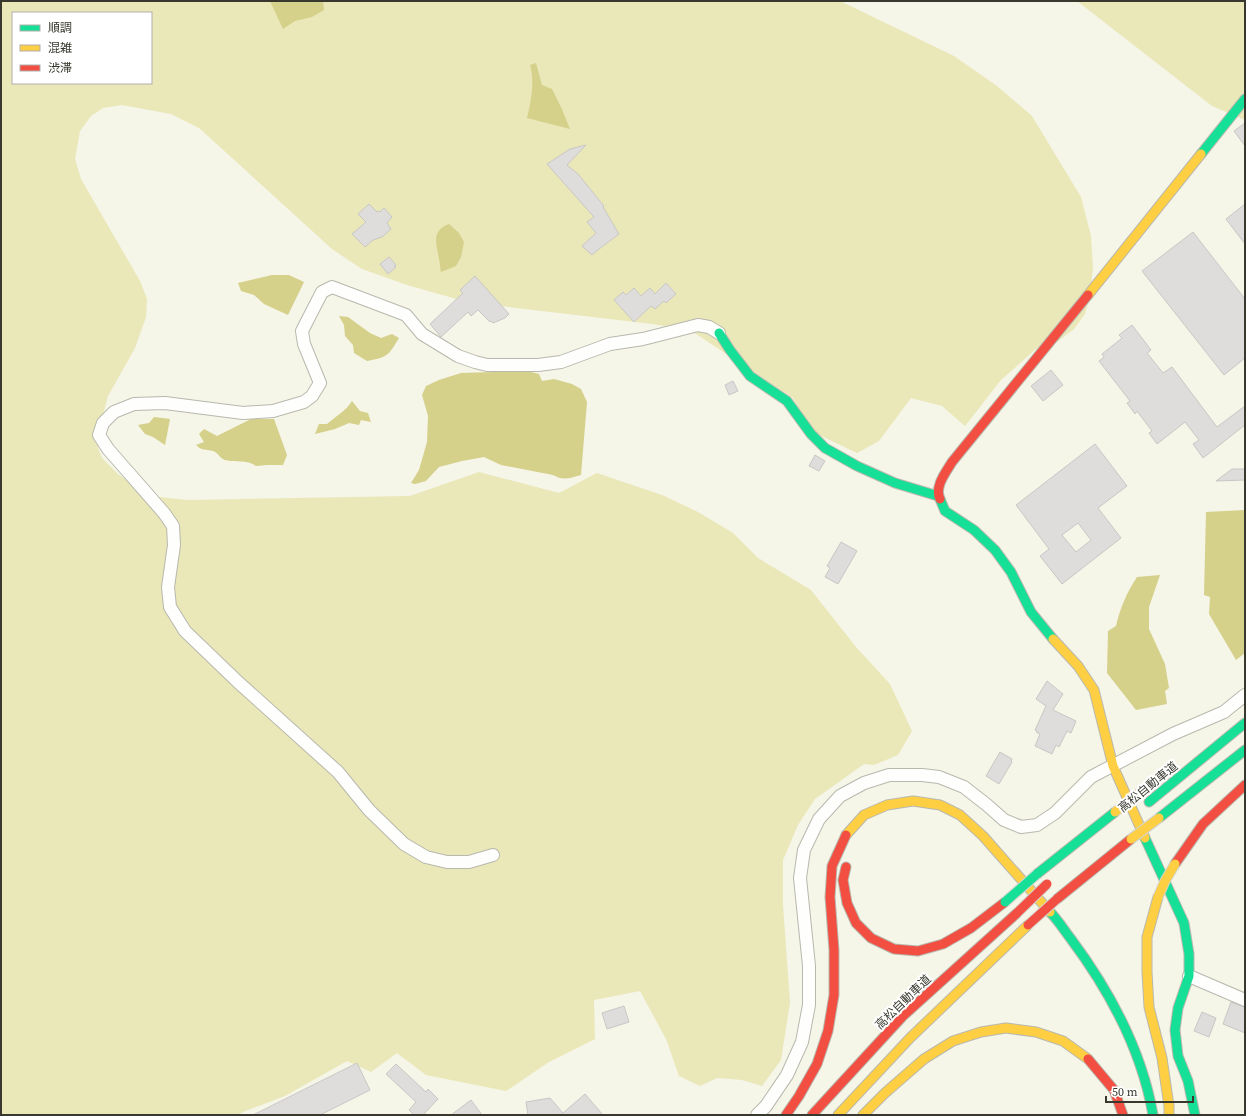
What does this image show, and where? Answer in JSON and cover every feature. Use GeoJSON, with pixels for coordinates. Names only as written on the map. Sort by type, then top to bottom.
{"type":"FeatureCollection","features":[{"type":"Feature","properties":{"kind":"main road"},"geometry":{"type":"LineString","coordinates":[[1195,1115],[1188,1081],[1178,1056],[1175,1030],[1178,1008],[1189,976],[1189,954],[1184,923],[1113,766],[1102,729],[1094,690],[1078,666],[1049,635],[1031,612],[1010,572],[995,550],[974,530],[945,511],[938,496],[940,482],[952,462],[1245,99]]}},
{"type":"Feature","properties":{"kind":"main road"},"geometry":{"type":"LineString","coordinates":[[719,333],[750,376],[788,401],[811,434],[825,448],[857,466],[895,483],[938,496]]}},
{"type":"Feature","properties":{"kind":"main road"},"geometry":{"type":"LineString","coordinates":[[1177,768],[1244,724]]}},
{"type":"Feature","properties":{"kind":"main road","name":"高松自動車道"},"geometry":{"type":"LineString","coordinates":[[1128,819],[1244,724]]}},
{"type":"Feature","properties":{"kind":"main road"},"geometry":{"type":"LineString","coordinates":[[838,1115],[910,1038],[1057,898],[1245,750]]}},
{"type":"Feature","properties":{"kind":"main road"},"geometry":{"type":"LineString","coordinates":[[1169,1115],[1162,1058],[1150,1007],[1147,972],[1147,937],[1158,897],[1175,864],[1203,824],[1245,785]]}},
{"type":"Feature","properties":{"kind":"main road"},"geometry":{"type":"LineString","coordinates":[[847,860],[843,880],[847,903],[856,923],[871,938],[894,949],[918,951],[943,944],[971,928],[1147,787]]}},
{"type":"Feature","properties":{"kind":"main road"},"geometry":{"type":"LineString","coordinates":[[786,1115],[800,1096],[817,1064],[829,1024],[834,995],[834,950],[830,897],[832,866],[844,837],[864,815],[887,805],[913,801],[940,805],[960,816],[983,836],[1053,915],[1084,957],[1112,1002],[1134,1049],[1150,1098],[1153,1115]]}},
{"type":"Feature","properties":{"kind":"main road","name":"高松自動車道"},"geometry":{"type":"LineString","coordinates":[[812,1115],[903,1016],[1017,913],[1050,881]]}},
{"type":"Feature","properties":{"kind":"main road"},"geometry":{"type":"LineString","coordinates":[[1010,882],[1044,923]]}},
{"type":"Feature","properties":{"kind":"main road"},"geometry":{"type":"LineString","coordinates":[[863,1115],[885,1093],[924,1059],[953,1041],[981,1032],[1006,1028],[1036,1032],[1063,1041],[1091,1061],[1114,1090],[1123,1115]]}},
{"type":"Feature","properties":{"kind":"street"},"geometry":{"type":"LineString","coordinates":[[493,855],[469,862],[447,862],[426,857],[404,844],[369,810],[338,772],[238,682],[185,631],[170,607],[168,586],[174,545],[173,526],[164,513],[108,449],[99,435],[103,423],[114,412],[134,404],[165,403],[243,413],[273,411],[304,402],[312,396],[320,383],[304,344],[302,331],[322,292],[332,287],[406,315],[422,334],[458,356],[475,362],[487,364],[538,365],[561,362],[610,344],[643,340],[698,325],[709,327],[719,333]]}},
{"type":"Feature","properties":{"kind":"street"},"geometry":{"type":"LineString","coordinates":[[757,1115],[766,1106],[787,1076],[802,1042],[809,1005],[809,966],[800,878],[804,850],[819,819],[840,796],[864,783],[889,775],[922,775],[939,777],[964,787],[1004,820],[1021,827],[1037,825],[1055,814],[1091,777],[1173,734],[1224,712],[1245,695]]}},
{"type":"Feature","properties":{"kind":"street"},"geometry":{"type":"LineString","coordinates":[[1189,976],[1245,1000]]}},
{"type":"Feature","properties":{"kind":"shaded area"},"geometry":{"type":"Polygon","coordinates":[[[1,1],[840,1],[954,56],[997,86],[1032,116],[1081,197],[1091,236],[1093,268],[1090,295],[1085,314],[1074,329],[1057,342],[1037,348],[1001,380],[965,426],[942,406],[911,398],[879,441],[857,453],[811,431],[793,398],[690,330],[652,324],[467,302],[407,285],[362,269],[332,249],[199,128],[171,114],[122,105],[103,108],[91,116],[80,131],[75,159],[81,179],[140,281],[147,299],[146,317],[135,348],[108,396],[99,430],[98,448],[102,458],[118,474],[137,488],[159,497],[188,500],[410,496],[479,472],[559,493],[597,473],[662,495],[698,512],[733,533],[758,558],[811,590],[856,647],[890,684],[912,731],[898,755],[874,765],[864,764],[815,799],[798,825],[783,860],[783,905],[790,1003],[781,1060],[762,1086],[742,1080],[717,1078],[700,1086],[679,1076],[666,1039],[640,991],[594,1000],[595,1039],[549,1062],[506,1091],[426,1075],[397,1053],[371,1072],[347,1061],[285,1096],[237,1115],[1,1115],[1,1]]]}},
{"type":"Feature","properties":{"kind":"shaded area"},"geometry":{"type":"Polygon","coordinates":[[[270,1],[323,1],[324,10],[312,17],[295,21],[283,29],[270,1]]]}},
{"type":"Feature","properties":{"kind":"shaded area"},"geometry":{"type":"Polygon","coordinates":[[[1077,1],[1245,1],[1245,120],[1212,106],[1077,1]]]}},
{"type":"Feature","properties":{"kind":"shaded area"},"geometry":{"type":"Polygon","coordinates":[[[536,63],[542,85],[552,89],[570,129],[527,118],[532,85],[530,65],[536,63]]]}},
{"type":"Feature","properties":{"kind":"shaded area"},"geometry":{"type":"Polygon","coordinates":[[[449,224],[459,233],[464,242],[461,257],[456,266],[441,272],[436,239],[439,230],[449,224]]]}},
{"type":"Feature","properties":{"kind":"shaded area"},"geometry":{"type":"Polygon","coordinates":[[[272,275],[289,275],[304,282],[288,315],[264,304],[254,295],[241,291],[238,283],[272,275]]]}},
{"type":"Feature","properties":{"kind":"shaded area"},"geometry":{"type":"Polygon","coordinates":[[[339,316],[348,317],[370,333],[381,338],[392,334],[399,338],[387,355],[367,361],[354,353],[353,345],[345,336],[344,325],[339,316]]]}},
{"type":"Feature","properties":{"kind":"shaded area"},"geometry":{"type":"Polygon","coordinates":[[[527,371],[539,374],[542,381],[554,379],[572,384],[581,389],[587,402],[581,475],[560,478],[553,475],[501,465],[484,457],[439,467],[426,481],[415,484],[411,483],[419,470],[427,442],[428,416],[422,395],[426,386],[461,373],[527,371]]]}},
{"type":"Feature","properties":{"kind":"shaded area"},"geometry":{"type":"Polygon","coordinates":[[[352,401],[360,411],[368,413],[371,422],[361,420],[359,425],[349,423],[335,429],[315,434],[319,424],[327,424],[344,411],[352,401]]]}},
{"type":"Feature","properties":{"kind":"shaded area"},"geometry":{"type":"Polygon","coordinates":[[[154,417],[170,419],[165,445],[153,437],[145,434],[138,425],[149,423],[154,417]]]}},
{"type":"Feature","properties":{"kind":"shaded area"},"geometry":{"type":"Polygon","coordinates":[[[251,419],[274,419],[287,455],[283,465],[256,466],[245,462],[225,460],[215,452],[202,449],[196,445],[204,442],[199,434],[204,429],[217,436],[251,419]]]}},
{"type":"Feature","properties":{"kind":"shaded area"},"geometry":{"type":"Polygon","coordinates":[[[1245,510],[1245,653],[1236,660],[1209,614],[1210,597],[1204,595],[1206,512],[1245,510]]]}},
{"type":"Feature","properties":{"kind":"shaded area"},"geometry":{"type":"Polygon","coordinates":[[[1160,575],[1149,607],[1149,629],[1165,664],[1169,688],[1165,691],[1167,704],[1136,710],[1107,673],[1108,631],[1116,626],[1124,600],[1137,577],[1160,575]]]}},
{"type":"Feature","properties":{"kind":"building"},"geometry":{"type":"Polygon","coordinates":[[[1245,123],[1245,146],[1234,131],[1245,123]]]}},
{"type":"Feature","properties":{"kind":"building"},"geometry":{"type":"Polygon","coordinates":[[[586,145],[567,165],[578,174],[604,206],[603,207],[619,234],[592,255],[582,246],[596,233],[587,222],[594,217],[547,164],[570,149],[586,145]]]}},
{"type":"Feature","properties":{"kind":"building"},"geometry":{"type":"Polygon","coordinates":[[[369,204],[377,212],[380,212],[384,208],[392,217],[387,223],[391,229],[382,237],[373,240],[365,247],[352,234],[366,222],[358,214],[369,204]]]}},
{"type":"Feature","properties":{"kind":"building"},"geometry":{"type":"Polygon","coordinates":[[[1245,204],[1245,244],[1226,219],[1245,204]]]}},
{"type":"Feature","properties":{"kind":"building"},"geometry":{"type":"Polygon","coordinates":[[[1193,232],[1245,299],[1245,358],[1224,375],[1142,271],[1193,232]]]}},
{"type":"Feature","properties":{"kind":"building"},"geometry":{"type":"Polygon","coordinates":[[[389,257],[396,267],[388,274],[380,264],[389,257]]]}},
{"type":"Feature","properties":{"kind":"building"},"geometry":{"type":"Polygon","coordinates":[[[475,276],[509,314],[505,318],[493,323],[491,321],[490,322],[478,310],[471,316],[468,312],[441,337],[430,324],[463,293],[460,290],[475,276]]]}},
{"type":"Feature","properties":{"kind":"building"},"geometry":{"type":"Polygon","coordinates":[[[666,283],[676,294],[666,303],[664,301],[655,309],[651,306],[634,322],[614,300],[623,292],[626,295],[634,288],[641,296],[650,288],[655,294],[666,283]]]}},
{"type":"Feature","properties":{"kind":"building"},"geometry":{"type":"Polygon","coordinates":[[[1132,325],[1151,350],[1147,353],[1163,373],[1172,367],[1217,427],[1245,406],[1245,425],[1203,458],[1193,444],[1199,440],[1185,422],[1157,444],[1149,433],[1152,431],[1137,411],[1135,414],[1127,403],[1130,401],[1099,361],[1104,357],[1102,354],[1122,338],[1119,335],[1132,325]]]}},
{"type":"Feature","properties":{"kind":"building"},"geometry":{"type":"Polygon","coordinates":[[[1051,370],[1063,385],[1043,401],[1031,386],[1051,370]]]}},
{"type":"Feature","properties":{"kind":"building"},"geometry":{"type":"Polygon","coordinates":[[[733,381],[738,391],[729,395],[725,385],[733,381]]]}},
{"type":"Feature","properties":{"kind":"building"},"geometry":{"type":"Polygon","coordinates":[[[1095,444],[1127,486],[1098,508],[1121,538],[1062,584],[1040,556],[1049,549],[1016,505],[1095,444]],[[1078,523],[1062,535],[1076,552],[1091,540],[1078,523]]]}},
{"type":"Feature","properties":{"kind":"building"},"geometry":{"type":"Polygon","coordinates":[[[815,455],[825,461],[819,471],[809,466],[815,455]]]}},
{"type":"Feature","properties":{"kind":"building"},"geometry":{"type":"Polygon","coordinates":[[[1232,469],[1245,469],[1245,480],[1216,481],[1232,469]]]}},
{"type":"Feature","properties":{"kind":"building"},"geometry":{"type":"Polygon","coordinates":[[[841,542],[857,551],[838,584],[825,577],[830,568],[827,566],[841,542]]]}},
{"type":"Feature","properties":{"kind":"building"},"geometry":{"type":"Polygon","coordinates":[[[1047,681],[1063,694],[1053,710],[1076,721],[1071,733],[1067,731],[1059,747],[1056,745],[1052,754],[1035,746],[1040,734],[1035,730],[1046,706],[1036,699],[1047,681]]]}},
{"type":"Feature","properties":{"kind":"building"},"geometry":{"type":"Polygon","coordinates":[[[1000,752],[1012,759],[1012,762],[999,784],[986,776],[1000,752]]]}},
{"type":"Feature","properties":{"kind":"building"},"geometry":{"type":"Polygon","coordinates":[[[1231,1002],[1245,1007],[1245,1033],[1223,1024],[1231,1002]]]}},
{"type":"Feature","properties":{"kind":"building"},"geometry":{"type":"Polygon","coordinates":[[[624,1006],[629,1022],[607,1029],[602,1013],[624,1006]]]}},
{"type":"Feature","properties":{"kind":"building"},"geometry":{"type":"Polygon","coordinates":[[[1202,1012],[1216,1018],[1209,1037],[1194,1031],[1202,1012]]]}},
{"type":"Feature","properties":{"kind":"building"},"geometry":{"type":"Polygon","coordinates":[[[357,1063],[370,1090],[320,1115],[253,1115],[357,1063]]]}},
{"type":"Feature","properties":{"kind":"building"},"geometry":{"type":"Polygon","coordinates":[[[396,1064],[426,1092],[428,1089],[438,1099],[423,1115],[414,1115],[409,1110],[416,1102],[386,1074],[396,1064]]]}},
{"type":"Feature","properties":{"kind":"building"},"geometry":{"type":"Polygon","coordinates":[[[585,1094],[603,1115],[528,1115],[526,1102],[550,1098],[563,1113],[585,1094]]]}},
{"type":"Feature","properties":{"kind":"building"},"geometry":{"type":"Polygon","coordinates":[[[471,1100],[482,1115],[451,1115],[471,1100]]]}},
{"type":"Feature","properties":{"kind":"traffic: fast"},"geometry":{"type":"LineString","coordinates":[[1201,154],[1245,99]]}},
{"type":"Feature","properties":{"kind":"traffic: fast"},"geometry":{"type":"LineString","coordinates":[[719,333],[750,376],[787,401],[811,434],[825,448],[857,466],[895,483],[938,496]]}},
{"type":"Feature","properties":{"kind":"traffic: fast"},"geometry":{"type":"LineString","coordinates":[[940,499],[945,511],[974,530],[995,550],[1011,572],[1031,612],[1053,639]]}},
{"type":"Feature","properties":{"kind":"traffic: fast"},"geometry":{"type":"LineString","coordinates":[[1149,802],[1245,723]]}},
{"type":"Feature","properties":{"kind":"traffic: fast"},"geometry":{"type":"LineString","coordinates":[[1159,818],[1245,750]]}},
{"type":"Feature","properties":{"kind":"traffic: fast"},"geometry":{"type":"LineString","coordinates":[[1037,874],[1115,812]]}},
{"type":"Feature","properties":{"kind":"traffic: fast"},"geometry":{"type":"LineString","coordinates":[[1145,838],[1184,923],[1189,954],[1189,976],[1178,1008],[1175,1030],[1178,1056],[1188,1081],[1195,1115]]}},
{"type":"Feature","properties":{"kind":"traffic: fast"},"geometry":{"type":"LineString","coordinates":[[1005,902],[1037,874]]}},
{"type":"Feature","properties":{"kind":"traffic: fast"},"geometry":{"type":"LineString","coordinates":[[1050,912],[1085,959],[1111,1000],[1141,1068],[1153,1115]]}},
{"type":"Feature","properties":{"kind":"traffic: slow"},"geometry":{"type":"LineString","coordinates":[[1088,295],[1201,154]]}},
{"type":"Feature","properties":{"kind":"traffic: slow"},"geometry":{"type":"LineString","coordinates":[[1053,639],[1078,666],[1094,690],[1113,766],[1145,838]]}},
{"type":"Feature","properties":{"kind":"traffic: slow"},"geometry":{"type":"LineString","coordinates":[[1115,812],[1144,789]]}},
{"type":"Feature","properties":{"kind":"traffic: slow"},"geometry":{"type":"LineString","coordinates":[[846,835],[864,815],[887,805],[913,801],[940,805],[960,815],[983,836],[1050,912]]}},
{"type":"Feature","properties":{"kind":"traffic: slow"},"geometry":{"type":"LineString","coordinates":[[1131,839],[1159,818]]}},
{"type":"Feature","properties":{"kind":"traffic: slow"},"geometry":{"type":"LineString","coordinates":[[1158,897],[1175,864]]}},
{"type":"Feature","properties":{"kind":"traffic: slow"},"geometry":{"type":"LineString","coordinates":[[1158,897],[1147,937],[1147,972],[1149,1007],[1162,1058],[1169,1115]]}},
{"type":"Feature","properties":{"kind":"traffic: slow"},"geometry":{"type":"LineString","coordinates":[[838,1115],[910,1038],[1028,925]]}},
{"type":"Feature","properties":{"kind":"traffic: slow"},"geometry":{"type":"LineString","coordinates":[[863,1115],[885,1093],[924,1059],[953,1041],[981,1032],[1006,1028],[1036,1032],[1063,1041],[1088,1059]]}},
{"type":"Feature","properties":{"kind":"traffic: jam"},"geometry":{"type":"LineString","coordinates":[[940,499],[938,490],[944,475],[952,462],[1088,295]]}},
{"type":"Feature","properties":{"kind":"traffic: jam"},"geometry":{"type":"LineString","coordinates":[[1175,864],[1203,824],[1245,785]]}},
{"type":"Feature","properties":{"kind":"traffic: jam"},"geometry":{"type":"LineString","coordinates":[[786,1115],[799,1096],[817,1064],[828,1031],[834,995],[834,950],[830,897],[832,866],[846,835]]}},
{"type":"Feature","properties":{"kind":"traffic: jam"},"geometry":{"type":"LineString","coordinates":[[1057,899],[1131,839]]}},
{"type":"Feature","properties":{"kind":"traffic: jam"},"geometry":{"type":"LineString","coordinates":[[846,867],[843,880],[847,903],[856,923],[871,938],[894,949],[918,951],[943,944],[971,928],[1005,902]]}},
{"type":"Feature","properties":{"kind":"traffic: jam"},"geometry":{"type":"LineString","coordinates":[[1017,913],[1047,884]]}},
{"type":"Feature","properties":{"kind":"traffic: jam"},"geometry":{"type":"LineString","coordinates":[[1028,925],[1057,899]]}},
{"type":"Feature","properties":{"kind":"traffic: jam"},"geometry":{"type":"LineString","coordinates":[[812,1115],[903,1016],[1017,913]]}},
{"type":"Feature","properties":{"kind":"traffic: jam"},"geometry":{"type":"LineString","coordinates":[[1088,1059],[1114,1090],[1123,1115]]}}]}
